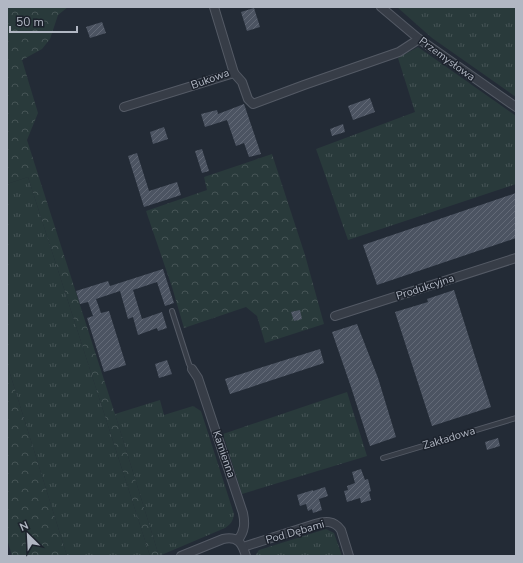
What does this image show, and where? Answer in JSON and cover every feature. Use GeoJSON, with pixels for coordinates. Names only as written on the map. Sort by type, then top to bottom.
{"type":"FeatureCollection","features":[{"type":"Feature","properties":{"kind":"street","name":"Bukowa"},"geometry":{"type":"LineString","coordinates":[[124,107],[234,73],[214,7]]}},
{"type":"Feature","properties":{"kind":"street","name":"Przemysłowa"},"geometry":{"type":"LineString","coordinates":[[381,7],[419,39],[516,107]]}},
{"type":"Feature","properties":{"kind":"street"},"geometry":{"type":"LineString","coordinates":[[234,73],[242,82],[248,99],[253,104],[399,52],[419,39]]}},
{"type":"Feature","properties":{"kind":"street","name":"Produkcyjna"},"geometry":{"type":"LineString","coordinates":[[335,316],[516,258]]}},
{"type":"Feature","properties":{"kind":"street","name":"Kamienna"},"geometry":{"type":"LineString","coordinates":[[192,369],[198,378],[243,513],[245,521],[244,529],[238,540]]}},
{"type":"Feature","properties":{"kind":"street","name":"Pod Dębami"},"geometry":{"type":"LineString","coordinates":[[243,547],[321,522],[330,522],[334,523],[341,530],[349,556]]}},
{"type":"Feature","properties":{"kind":"street"},"geometry":{"type":"LineString","coordinates":[[181,556],[223,539],[231,538],[238,540],[243,547],[246,556]]}},
{"type":"Feature","properties":{"kind":"lane"},"geometry":{"type":"LineString","coordinates":[[172,311],[189,364],[192,369]]}},
{"type":"Feature","properties":{"kind":"lane","name":"Zakładowa"},"geometry":{"type":"LineString","coordinates":[[383,458],[516,418]]}},
{"type":"Feature","properties":{"kind":"green space"},"geometry":{"type":"Polygon","coordinates":[[[7,7],[68,7],[58,15],[50,39],[42,49],[22,60],[38,113],[27,140],[159,556],[150,556],[28,177],[7,184],[7,7]]]}},
{"type":"Feature","properties":{"kind":"green space"},"geometry":{"type":"Polygon","coordinates":[[[397,7],[516,7],[516,97],[432,38],[397,7]]]}},
{"type":"Feature","properties":{"kind":"green space"},"geometry":{"type":"Polygon","coordinates":[[[418,47],[516,116],[516,184],[348,240],[316,149],[415,112],[398,58],[418,47]]]}},
{"type":"Feature","properties":{"kind":"green space"},"geometry":{"type":"Polygon","coordinates":[[[272,154],[305,255],[324,324],[265,343],[257,316],[246,307],[184,328],[172,287],[146,211],[207,190],[204,177],[272,154]]]}},
{"type":"Feature","properties":{"kind":"green space"},"geometry":{"type":"Polygon","coordinates":[[[28,177],[150,556],[67,556],[7,364],[7,184],[28,177]]]}},
{"type":"Feature","properties":{"kind":"green space"},"geometry":{"type":"Polygon","coordinates":[[[7,364],[67,556],[12,556],[7,539],[7,364]]]}},
{"type":"Feature","properties":{"kind":"green space"},"geometry":{"type":"Polygon","coordinates":[[[347,392],[367,456],[242,494],[223,434],[347,392]]]}},
{"type":"Feature","properties":{"kind":"green space"},"geometry":{"type":"Polygon","coordinates":[[[160,400],[164,415],[193,406],[201,411],[234,514],[233,519],[225,528],[159,556],[115,414],[160,400]]]}},
{"type":"Feature","properties":{"kind":"green space"},"geometry":{"type":"Polygon","coordinates":[[[326,529],[334,533],[342,556],[255,556],[259,550],[326,529]]]}},
{"type":"Feature","properties":{"kind":"building"},"geometry":{"type":"Polygon","coordinates":[[[254,8],[260,27],[247,31],[241,12],[254,8]]]}},
{"type":"Feature","properties":{"kind":"building"},"geometry":{"type":"Polygon","coordinates":[[[102,22],[106,33],[90,38],[86,27],[102,22]]]}},
{"type":"Feature","properties":{"kind":"building"},"geometry":{"type":"Polygon","coordinates":[[[370,98],[375,112],[353,120],[348,106],[370,98]]]}},
{"type":"Feature","properties":{"kind":"building"},"geometry":{"type":"Polygon","coordinates":[[[244,104],[261,154],[249,157],[244,143],[236,146],[227,120],[205,127],[201,114],[217,110],[218,114],[244,104]]]}},
{"type":"Feature","properties":{"kind":"building"},"geometry":{"type":"Polygon","coordinates":[[[343,124],[345,132],[332,136],[330,129],[343,124]]]}},
{"type":"Feature","properties":{"kind":"building"},"geometry":{"type":"Polygon","coordinates":[[[164,127],[168,139],[153,144],[150,132],[164,127]]]}},
{"type":"Feature","properties":{"kind":"building"},"geometry":{"type":"Polygon","coordinates":[[[202,149],[209,171],[202,173],[195,151],[202,149]]]}},
{"type":"Feature","properties":{"kind":"building"},"geometry":{"type":"Polygon","coordinates":[[[137,153],[149,191],[177,182],[181,195],[144,207],[128,156],[137,153]]]}},
{"type":"Feature","properties":{"kind":"building"},"geometry":{"type":"Polygon","coordinates":[[[516,193],[516,238],[377,285],[363,245],[516,193]]]}},
{"type":"Feature","properties":{"kind":"building"},"geometry":{"type":"Polygon","coordinates":[[[163,269],[174,303],[165,306],[157,282],[133,290],[142,319],[162,312],[167,328],[158,331],[157,328],[138,335],[133,317],[128,319],[120,291],[96,299],[101,313],[109,311],[126,365],[104,372],[87,318],[93,316],[88,302],[80,304],[76,291],[108,281],[110,286],[163,269]]]}},
{"type":"Feature","properties":{"kind":"building"},"geometry":{"type":"Polygon","coordinates":[[[454,290],[491,407],[432,426],[395,312],[428,302],[427,299],[454,290]]]}},
{"type":"Feature","properties":{"kind":"building"},"geometry":{"type":"Polygon","coordinates":[[[300,310],[302,319],[294,321],[291,312],[300,310]]]}},
{"type":"Feature","properties":{"kind":"building"},"geometry":{"type":"Polygon","coordinates":[[[357,324],[378,378],[396,437],[370,446],[332,332],[357,324]]]}},
{"type":"Feature","properties":{"kind":"building"},"geometry":{"type":"Polygon","coordinates":[[[320,349],[324,363],[230,394],[225,379],[320,349]]]}},
{"type":"Feature","properties":{"kind":"building"},"geometry":{"type":"Polygon","coordinates":[[[167,360],[172,374],[159,378],[155,364],[167,360]]]}},
{"type":"Feature","properties":{"kind":"building"},"geometry":{"type":"Polygon","coordinates":[[[498,438],[500,446],[487,450],[485,442],[498,438]]]}},
{"type":"Feature","properties":{"kind":"building"},"geometry":{"type":"Polygon","coordinates":[[[361,469],[365,480],[368,479],[371,491],[369,492],[371,500],[361,503],[360,498],[347,502],[344,491],[348,490],[347,486],[355,483],[352,472],[361,469]]]}},
{"type":"Feature","properties":{"kind":"building"},"geometry":{"type":"Polygon","coordinates":[[[325,487],[328,496],[319,499],[322,510],[313,513],[312,509],[308,511],[306,504],[300,506],[297,495],[325,487]]]}}]}
